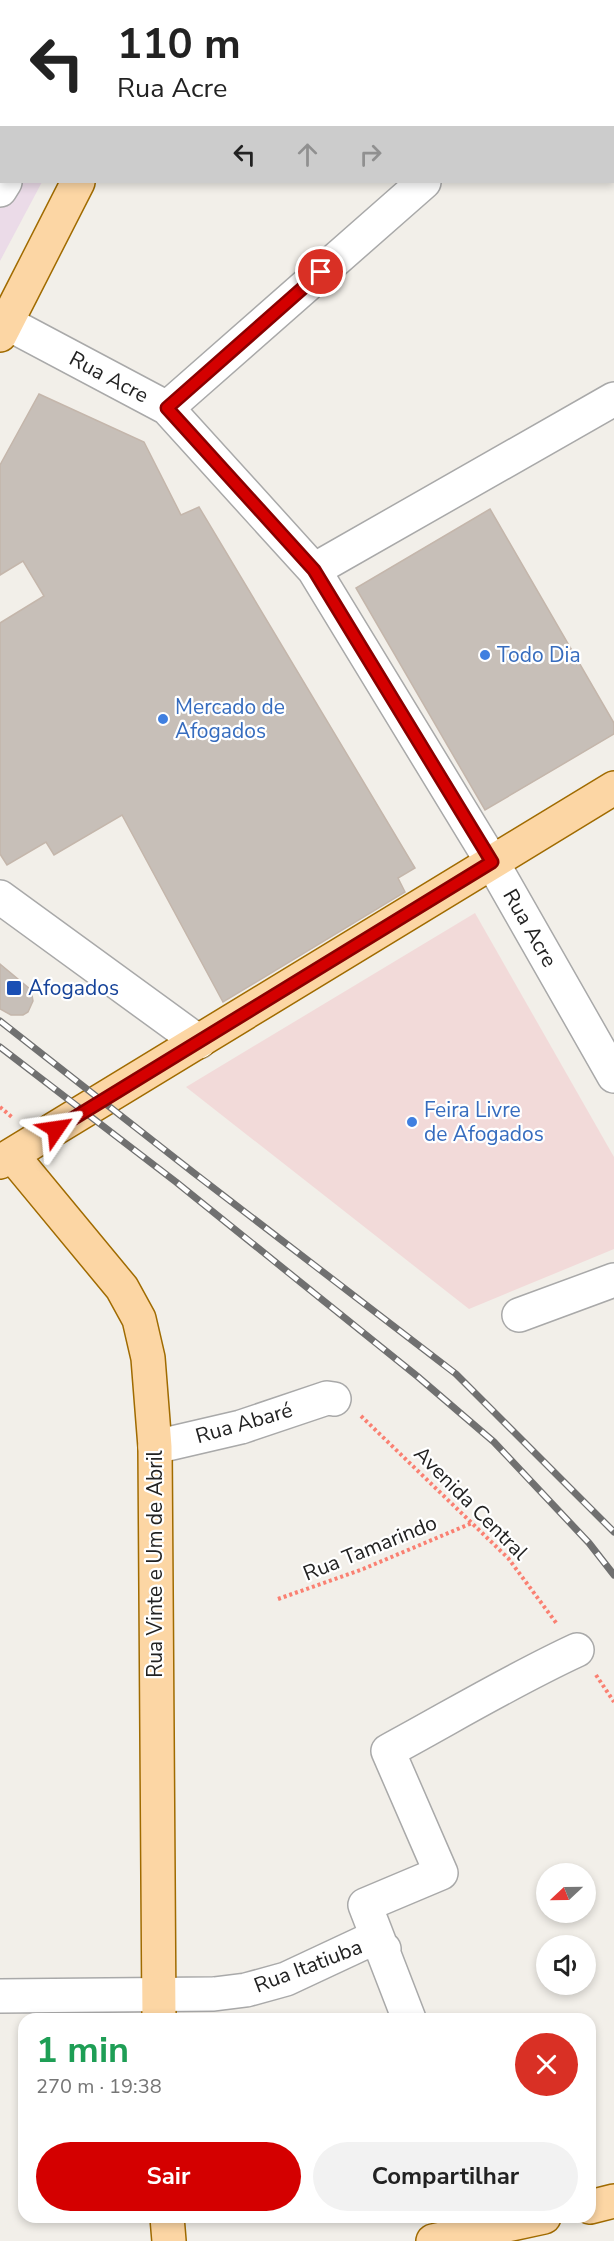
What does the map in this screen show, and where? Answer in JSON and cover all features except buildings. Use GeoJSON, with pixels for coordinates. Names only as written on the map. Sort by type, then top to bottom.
{"type":"FeatureCollection","features":[{"type":"Feature","properties":{"kind":"main road"},"geometry":{"type":"LineString","coordinates":[[4,329],[77,183]]}},
{"type":"Feature","properties":{"kind":"main road"},"geometry":{"type":"LineString","coordinates":[[4,1154],[199,1042],[614,788]]}},
{"type":"Feature","properties":{"kind":"main road","name":"Rua Vinte e Um de Abril"},"geometry":{"type":"LineString","coordinates":[[4,1154],[122,1288],[139,1319],[148,1358],[155,1447],[159,2007]]}},
{"type":"Feature","properties":{"kind":"main road"},"geometry":{"type":"LineString","coordinates":[[596,2206],[614,2201]]}},
{"type":"Feature","properties":{"kind":"main road"},"geometry":{"type":"LineString","coordinates":[[168,2223],[169,2241]]}},
{"type":"Feature","properties":{"kind":"main road"},"geometry":{"type":"LineString","coordinates":[[433,2241],[471,2230],[510,2223]]}},
{"type":"Feature","properties":{"kind":"street"},"geometry":{"type":"LineString","coordinates":[[167,408],[423,183]]}},
{"type":"Feature","properties":{"kind":"street","name":"Rua Acre"},"geometry":{"type":"LineString","coordinates":[[4,329],[167,408],[314,570],[492,862],[614,1076]]}},
{"type":"Feature","properties":{"kind":"street"},"geometry":{"type":"LineString","coordinates":[[314,570],[614,399]]}},
{"type":"Feature","properties":{"kind":"street"},"geometry":{"type":"LineString","coordinates":[[0,897],[199,1042]]}},
{"type":"Feature","properties":{"kind":"street"},"geometry":{"type":"LineString","coordinates":[[519,1315],[614,1280]]}},
{"type":"Feature","properties":{"kind":"street","name":"Rua Abaré"},"geometry":{"type":"LineString","coordinates":[[155,1447],[241,1427],[327,1398],[333,1399]]}},
{"type":"Feature","properties":{"kind":"street"},"geometry":{"type":"LineString","coordinates":[[407,2013],[384,1949],[365,1905],[441,1873],[388,1750],[468,1709],[535,1670],[577,1650]]}},
{"type":"Feature","properties":{"kind":"street","name":"Rua Itatiuba"},"geometry":{"type":"LineString","coordinates":[[0,1996],[159,2007],[246,1990],[286,1979],[363,1943],[372,1942],[384,1949]]}},
{"type":"Feature","properties":{"kind":"path","name":"Avenida Central"},"geometry":{"type":"LineString","coordinates":[[333,1399],[366,1419],[508,1558],[614,1702]]}},
{"type":"Feature","properties":{"kind":"path","name":"Rua Tamarindo"},"geometry":{"type":"LineString","coordinates":[[278,1599],[363,1569],[472,1523]]}},
{"type":"Feature","properties":{"kind":"shaded area"},"geometry":{"type":"Polygon","coordinates":[[[0,183],[41,183],[0,261],[0,183]]]}},
{"type":"Feature","properties":{"kind":"shaded area","name":"Feira Livre de Afogados"},"geometry":{"type":"Polygon","coordinates":[[[475,913],[614,1157],[614,1249],[469,1309],[186,1087],[475,913]]]}},
{"type":"Feature","properties":{"kind":"railway"},"geometry":{"type":"LineString","coordinates":[[0,1021],[456,1374],[614,1532]]}},
{"type":"Feature","properties":{"kind":"railway"},"geometry":{"type":"LineString","coordinates":[[0,1047],[176,1182],[417,1376],[494,1442],[589,1543],[614,1575]]}},
{"type":"Feature","properties":{"kind":"place","name":"Todo Dia"},"geometry":{"type":"Point","coordinates":[485,655]}},
{"type":"Feature","properties":{"kind":"place","name":"Mercado de Afogados"},"geometry":{"type":"Point","coordinates":[163,719]}},
{"type":"Feature","properties":{"kind":"place","name":"Afogados"},"geometry":{"type":"Point","coordinates":[14,988]}},
{"type":"Feature","properties":{"kind":"place","name":"Feira Livre de Afogados"},"geometry":{"type":"Point","coordinates":[412,1122]}},
{"type":"Feature","properties":{"kind":"route"},"geometry":{"type":"LineString","coordinates":[[56,1129],[492,862],[314,570],[167,408],[321,272]]}}]}
